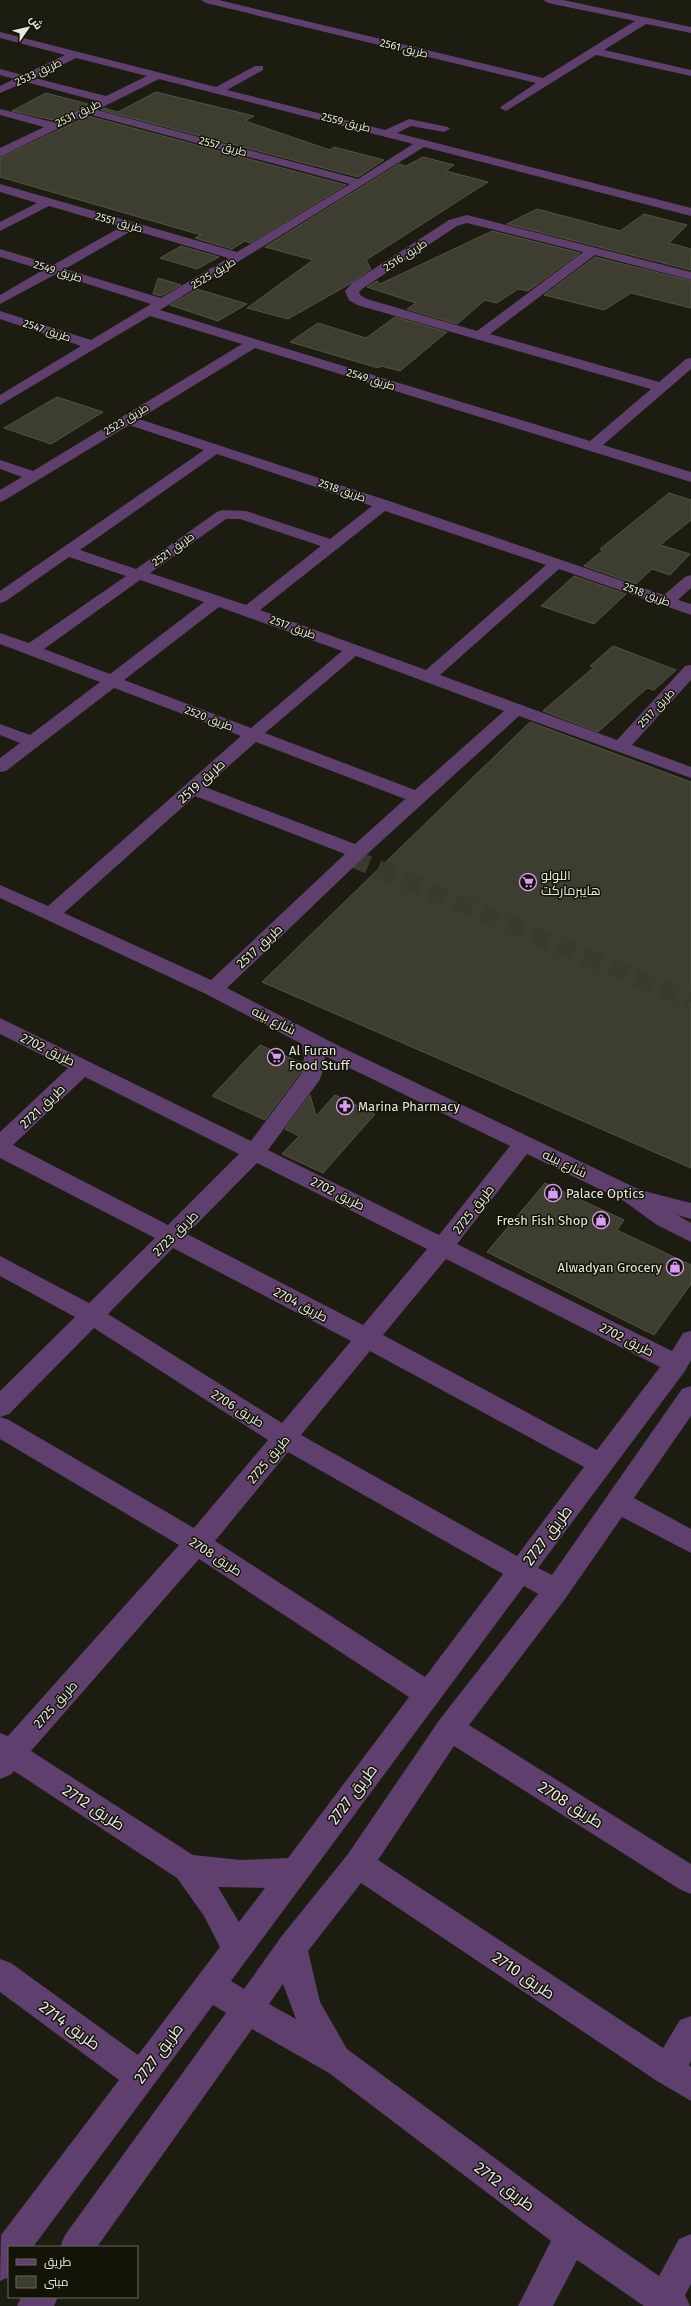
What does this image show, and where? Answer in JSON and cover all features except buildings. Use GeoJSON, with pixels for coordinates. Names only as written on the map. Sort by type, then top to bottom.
{"type":"FeatureCollection","features":[{"type":"Feature","properties":{"kind":"street","name":"طريق 2561"},"geometry":{"type":"LineString","coordinates":[[206,0],[545,82]]}},
{"type":"Feature","properties":{"kind":"street"},"geometry":{"type":"LineString","coordinates":[[548,0],[691,30]]}},
{"type":"Feature","properties":{"kind":"street"},"geometry":{"type":"LineString","coordinates":[[506,108],[644,20]]}},
{"type":"Feature","properties":{"kind":"street","name":"طريق 2559"},"geometry":{"type":"LineString","coordinates":[[0,35],[389,133],[691,212]]}},
{"type":"Feature","properties":{"kind":"street"},"geometry":{"type":"LineString","coordinates":[[594,51],[691,73]]}},
{"type":"Feature","properties":{"kind":"street","name":"طريق 2533"},"geometry":{"type":"LineString","coordinates":[[0,90],[76,54]]}},
{"type":"Feature","properties":{"kind":"street"},"geometry":{"type":"LineString","coordinates":[[219,90],[259,68]]}},
{"type":"Feature","properties":{"kind":"street"},"geometry":{"type":"LineString","coordinates":[[0,72],[106,100]]}},
{"type":"Feature","properties":{"kind":"street","name":"طريق 2531"},"geometry":{"type":"LineString","coordinates":[[2,151],[158,75]]}},
{"type":"Feature","properties":{"kind":"street","name":"طريق 2557"},"geometry":{"type":"LineString","coordinates":[[85,110],[360,183]]}},
{"type":"Feature","properties":{"kind":"street"},"geometry":{"type":"LineString","coordinates":[[0,112],[52,126]]}},
{"type":"Feature","properties":{"kind":"street"},"geometry":{"type":"LineString","coordinates":[[389,133],[409,122],[444,129]]}},
{"type":"Feature","properties":{"kind":"street","name":"طريق 2525"},"geometry":{"type":"LineString","coordinates":[[0,401],[360,183],[424,142]]}},
{"type":"Feature","properties":{"kind":"street","name":"طريق 2551"},"geometry":{"type":"LineString","coordinates":[[0,188],[239,256]]}},
{"type":"Feature","properties":{"kind":"street"},"geometry":{"type":"LineString","coordinates":[[0,227],[48,202]]}},
{"type":"Feature","properties":{"kind":"street","name":"طريق 2516"},"geometry":{"type":"LineString","coordinates":[[661,387],[362,302],[354,297],[352,291],[357,286],[459,221],[476,220],[691,276]]}},
{"type":"Feature","properties":{"kind":"street"},"geometry":{"type":"LineString","coordinates":[[0,300],[132,226]]}},
{"type":"Feature","properties":{"kind":"street"},"geometry":{"type":"LineString","coordinates":[[480,335],[592,251]]}},
{"type":"Feature","properties":{"kind":"street","name":"طريق 2549"},"geometry":{"type":"LineString","coordinates":[[0,253],[163,303]]}},
{"type":"Feature","properties":{"kind":"street","name":"طريق 2549"},"geometry":{"type":"LineString","coordinates":[[149,311],[691,477]]}},
{"type":"Feature","properties":{"kind":"street","name":"طريق 2547"},"geometry":{"type":"LineString","coordinates":[[0,315],[93,345]]}},
{"type":"Feature","properties":{"kind":"street","name":"طريق 2523"},"geometry":{"type":"LineString","coordinates":[[0,497],[253,343]]}},
{"type":"Feature","properties":{"kind":"street"},"geometry":{"type":"LineString","coordinates":[[592,447],[691,362]]}},
{"type":"Feature","properties":{"kind":"street"},"geometry":{"type":"LineString","coordinates":[[0,384],[18,391]]}},
{"type":"Feature","properties":{"kind":"street","name":"طريق 2518"},"geometry":{"type":"LineString","coordinates":[[126,419],[384,504],[691,610]]}},
{"type":"Feature","properties":{"kind":"street"},"geometry":{"type":"LineString","coordinates":[[0,598],[216,448]]}},
{"type":"Feature","properties":{"kind":"street"},"geometry":{"type":"LineString","coordinates":[[0,464],[34,476]]}},
{"type":"Feature","properties":{"kind":"street"},"geometry":{"type":"LineString","coordinates":[[248,611],[331,544],[384,504]]}},
{"type":"Feature","properties":{"kind":"street","name":"طريق 2521"},"geometry":{"type":"LineString","coordinates":[[31,650],[222,515],[241,514],[331,544]]}},
{"type":"Feature","properties":{"kind":"street","name":"طريق 2517"},"geometry":{"type":"LineString","coordinates":[[67,551],[248,611],[622,746],[691,773]]}},
{"type":"Feature","properties":{"kind":"street"},"geometry":{"type":"LineString","coordinates":[[429,676],[557,563]]}},
{"type":"Feature","properties":{"kind":"street"},"geometry":{"type":"LineString","coordinates":[[667,601],[691,580]]}},
{"type":"Feature","properties":{"kind":"street"},"geometry":{"type":"LineString","coordinates":[[0,767],[217,600]]}},
{"type":"Feature","properties":{"kind":"street","name":"طريق 2520"},"geometry":{"type":"LineString","coordinates":[[0,638],[418,798]]}},
{"type":"Feature","properties":{"kind":"street","name":"طريق 2519"},"geometry":{"type":"LineString","coordinates":[[51,914],[253,735],[354,649]]}},
{"type":"Feature","properties":{"kind":"street","name":"طريق 2517"},"geometry":{"type":"LineString","coordinates":[[622,746],[691,670]]}},
{"type":"Feature","properties":{"kind":"street","name":"طريق 2517"},"geometry":{"type":"LineString","coordinates":[[213,989],[358,852],[517,708]]}},
{"type":"Feature","properties":{"kind":"street"},"geometry":{"type":"LineString","coordinates":[[0,729],[32,742]]}},
{"type":"Feature","properties":{"kind":"street"},"geometry":{"type":"LineString","coordinates":[[192,789],[358,852]]}},
{"type":"Feature","properties":{"kind":"street","name":"شارع بينه"},"geometry":{"type":"LineString","coordinates":[[0,891],[213,989],[311,1039],[632,1195],[665,1219],[691,1233]]}},
{"type":"Feature","properties":{"kind":"street","name":"طريق 2702"},"geometry":{"type":"LineString","coordinates":[[0,1025],[676,1364]]}},
{"type":"Feature","properties":{"kind":"street","name":"طريق 2723"},"geometry":{"type":"LineString","coordinates":[[0,1407],[91,1315],[172,1237],[255,1152],[311,1076],[315,1064],[315,1051],[311,1039]]}},
{"type":"Feature","properties":{"kind":"street","name":"طريق 2721"},"geometry":{"type":"LineString","coordinates":[[0,1147],[83,1066]]}},
{"type":"Feature","properties":{"kind":"street","name":"طريق 2725"},"geometry":{"type":"LineString","coordinates":[[4,1755],[197,1543],[286,1438],[366,1338],[443,1246],[524,1143]]}},
{"type":"Feature","properties":{"kind":"street","name":"طريق 2704"},"geometry":{"type":"LineString","coordinates":[[0,1147],[366,1338],[600,1464]]}},
{"type":"Feature","properties":{"kind":"street","name":"شارع بينه"},"geometry":{"type":"LineString","coordinates":[[632,1195],[655,1199],[691,1211]]}},
{"type":"Feature","properties":{"kind":"street","name":"طريق 2706"},"geometry":{"type":"LineString","coordinates":[[0,1265],[91,1315],[286,1438],[556,1591]]}},
{"type":"Feature","properties":{"kind":"street","name":"طريق 2727"},"geometry":{"type":"LineString","coordinates":[[14,2246],[676,1364],[691,1340]]}},
{"type":"Feature","properties":{"kind":"street"},"geometry":{"type":"LineString","coordinates":[[78,2246],[292,1947],[358,1864],[450,1728],[556,1591],[691,1396]]}},
{"type":"Feature","properties":{"kind":"street","name":"طريق 2708"},"geometry":{"type":"LineString","coordinates":[[0,1427],[197,1543],[427,1694]]}},
{"type":"Feature","properties":{"kind":"street"},"geometry":{"type":"LineString","coordinates":[[618,1502],[691,1542]]}},
{"type":"Feature","properties":{"kind":"street","name":"طريق 2708"},"geometry":{"type":"LineString","coordinates":[[450,1728],[691,1880]]}},
{"type":"Feature","properties":{"kind":"street","name":"طريق 2712"},"geometry":{"type":"LineString","coordinates":[[4,1755],[187,1868],[213,1873],[240,1875],[295,1871]]}},
{"type":"Feature","properties":{"kind":"street","name":"طريق 2710"},"geometry":{"type":"LineString","coordinates":[[358,1864],[680,2078]]}},
{"type":"Feature","properties":{"kind":"street","name":"طريق 2712"},"geometry":{"type":"LineString","coordinates":[[187,1868],[214,1906],[236,1948]]}},
{"type":"Feature","properties":{"kind":"street","name":"طريق 2712"},"geometry":{"type":"LineString","coordinates":[[292,1947],[295,1978],[305,2008],[320,2037],[340,2062]]}},
{"type":"Feature","properties":{"kind":"street","name":"طريق 2714"},"geometry":{"type":"LineString","coordinates":[[0,1974],[140,2076]]}},
{"type":"Feature","properties":{"kind":"street","name":"طريق 2712"},"geometry":{"type":"LineString","coordinates":[[209,1984],[248,2009],[340,2062],[572,2236],[669,2303]]}},
{"type":"Feature","properties":{"kind":"street"},"geometry":{"type":"LineString","coordinates":[[680,2078],[691,2031]]}},
{"type":"Feature","properties":{"kind":"street"},"geometry":{"type":"LineString","coordinates":[[535,2306],[572,2236]]}},
{"type":"Feature","properties":{"kind":"street"},"geometry":{"type":"LineString","coordinates":[[669,2303],[691,2251]]}},
{"type":"Feature","properties":{"kind":"street"},"geometry":{"type":"LineString","coordinates":[[0,2264],[8,2253]]}},
{"type":"Feature","properties":{"kind":"street"},"geometry":{"type":"LineString","coordinates":[[34,2306],[40,2298]]}},
{"type":"Feature","properties":{"kind":"tunnel"},"geometry":{"type":"LineString","coordinates":[[352,858],[691,1001]]}},
{"type":"Feature","properties":{"kind":"place","name":"اللولو هايبرماركت"},"geometry":{"type":"Point","coordinates":[528,882]}},
{"type":"Feature","properties":{"kind":"place","name":"Al Furan Food Stuff"},"geometry":{"type":"Point","coordinates":[276,1057]}},
{"type":"Feature","properties":{"kind":"place","name":"Marina Pharmacy"},"geometry":{"type":"Point","coordinates":[345,1106]}},
{"type":"Feature","properties":{"kind":"place","name":"Palace Optics"},"geometry":{"type":"Point","coordinates":[553,1193]}},
{"type":"Feature","properties":{"kind":"place","name":"Fresh Fish Shop"},"geometry":{"type":"Point","coordinates":[601,1220]}},
{"type":"Feature","properties":{"kind":"place","name":"Alwadyan Grocery"},"geometry":{"type":"Point","coordinates":[675,1267]}}]}
